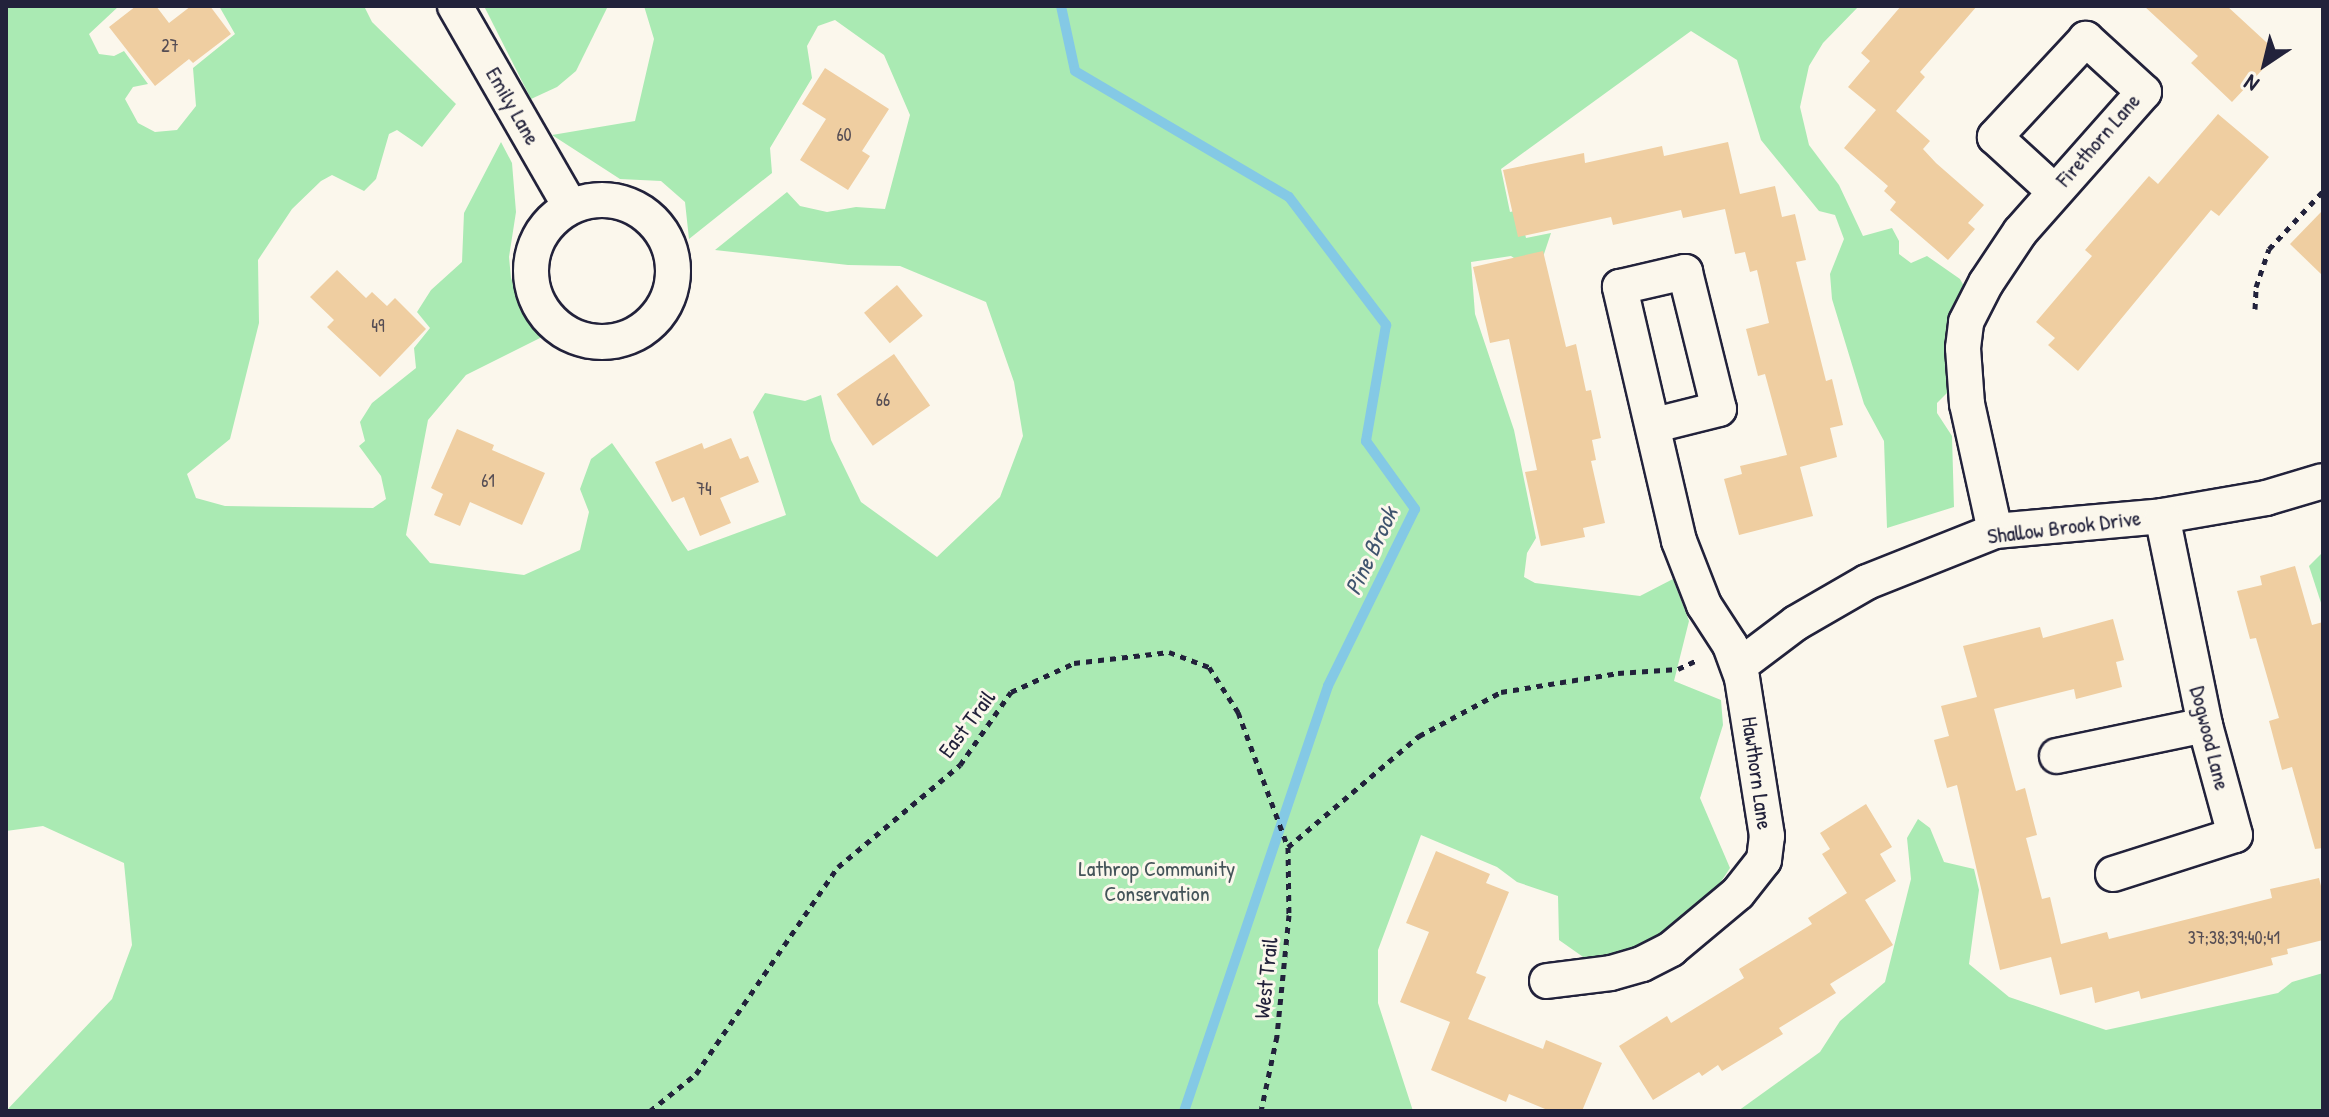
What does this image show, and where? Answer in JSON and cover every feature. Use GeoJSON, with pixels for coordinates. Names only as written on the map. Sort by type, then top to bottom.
{"type":"FeatureCollection","features":[{"type":"Feature","properties":{"kind":"street","name":"Emily Lane"},"geometry":{"type":"LineString","coordinates":[[455,6],[570,206]]}},
{"type":"Feature","properties":{"kind":"street","name":"Firethorn Lane"},"geometry":{"type":"LineString","coordinates":[[1995,531],[1967,404],[1963,348],[1966,322],[1998,264],[2054,191]]}},
{"type":"Feature","properties":{"kind":"street"},"geometry":{"type":"LineString","coordinates":[[601,199],[631,206],[657,225],[666,238],[673,269],[667,300],[659,314],[635,334],[619,341],[587,341],[558,327],[537,303],[530,271],[537,240],[557,215],[570,206],[601,199]]}},
{"type":"Feature","properties":{"kind":"street"},"geometry":{"type":"LineString","coordinates":[[1655,425],[1663,480],[1679,541],[1704,605],[1739,666]]}},
{"type":"Feature","properties":{"kind":"street","name":"Shallow Brook Drive"},"geometry":{"type":"LineString","coordinates":[[1739,666],[1796,623],[1855,588],[1949,546],[1995,531],[2162,516],[2266,498],[2323,481]]}},
{"type":"Feature","properties":{"kind":"street","name":"Dogwood Lane"},"geometry":{"type":"LineString","coordinates":[[2113,874],[2235,835],[2205,725],[2162,516]]}},
{"type":"Feature","properties":{"kind":"street","name":"Hawthorn Lane"},"geometry":{"type":"LineString","coordinates":[[1547,981],[1611,973],[1642,964],[1671,949],[1738,893],[1764,860],[1767,836],[1739,666]]}},
{"type":"Feature","properties":{"kind":"street"},"geometry":{"type":"LineString","coordinates":[[2057,756],[2205,725]]}},
{"type":"Feature","properties":{"kind":"path"},"geometry":{"type":"LineString","coordinates":[[2255,309],[2256,287],[2269,249],[2323,191]]}},
{"type":"Feature","properties":{"kind":"path","name":"East Trail"},"geometry":{"type":"LineString","coordinates":[[650,1111],[696,1074],[838,867],[960,765],[1011,692],[1074,663],[1169,652],[1209,667],[1238,712],[1288,846]]}},
{"type":"Feature","properties":{"kind":"path"},"geometry":{"type":"LineString","coordinates":[[1288,846],[1419,736],[1501,692],[1618,673],[1678,669],[1704,657]]}},
{"type":"Feature","properties":{"kind":"path","name":"West Trail"},"geometry":{"type":"LineString","coordinates":[[1261,1111],[1277,1036],[1289,915],[1288,846]]}},
{"type":"Feature","properties":{"kind":"green space","name":"Lathrop Community Conservation"},"geometry":{"type":"Polygon","coordinates":[[[6,6],[119,6],[89,34],[99,54],[114,56],[124,51],[148,84],[133,87],[125,99],[138,123],[155,132],[177,130],[196,106],[193,68],[235,34],[219,6],[364,6],[372,22],[456,104],[422,147],[397,130],[389,134],[376,179],[364,191],[332,175],[321,181],[292,209],[258,260],[259,323],[230,439],[187,474],[196,498],[225,506],[373,508],[386,499],[381,476],[359,446],[365,441],[360,422],[372,403],[416,368],[414,348],[430,328],[417,312],[431,290],[462,262],[464,213],[501,142],[512,163],[516,212],[509,257],[511,278],[526,317],[544,336],[466,375],[428,420],[406,535],[430,563],[524,575],[580,550],[589,512],[580,489],[591,459],[612,443],[688,551],[786,515],[753,412],[765,393],[805,401],[821,395],[831,440],[861,502],[937,557],[1000,497],[1023,436],[1014,382],[986,302],[900,266],[848,265],[715,250],[787,192],[800,206],[827,212],[856,207],[885,209],[910,115],[884,55],[835,20],[818,26],[807,46],[812,78],[770,148],[772,173],[689,239],[685,202],[661,181],[620,179],[552,135],[635,121],[654,39],[644,6],[1859,6],[1823,43],[1809,66],[1800,107],[1809,145],[1839,185],[1863,236],[1892,228],[1899,241],[1899,254],[1911,263],[1927,256],[1960,279],[1965,288],[1954,386],[1937,403],[1937,413],[1952,436],[1954,507],[1887,528],[1884,441],[1864,404],[1832,299],[1830,274],[1844,239],[1835,215],[1819,211],[1761,140],[1737,60],[1691,31],[1501,169],[1510,212],[1519,210],[1526,238],[1551,233],[1543,257],[1520,262],[1511,256],[1471,262],[1475,314],[1514,430],[1536,538],[1527,553],[1524,577],[1535,583],[1640,596],[1673,579],[1689,621],[1674,681],[1721,700],[1723,725],[1700,798],[1730,868],[1707,903],[1674,931],[1609,961],[1586,959],[1559,940],[1558,896],[1517,882],[1497,867],[1421,835],[1378,950],[1378,1003],[1413,1111],[6,1111],[112,999],[132,945],[124,863],[43,826],[6,831],[6,6]]]}},
{"type":"Feature","properties":{"kind":"green space"},"geometry":{"type":"Polygon","coordinates":[[[484,6],[608,6],[576,71],[557,87],[531,99],[484,6]]]}},
{"type":"Feature","properties":{"kind":"green space"},"geometry":{"type":"Polygon","coordinates":[[[2323,552],[2323,609],[2309,566],[2323,552]]]}},
{"type":"Feature","properties":{"kind":"green space"},"geometry":{"type":"Polygon","coordinates":[[[1918,819],[1930,828],[1944,862],[1974,869],[1979,890],[1969,964],[2009,997],[2106,1030],[2278,993],[2292,982],[2323,973],[2323,1111],[1738,1111],[1820,1052],[1840,1021],[1885,982],[1911,879],[1907,838],[1918,819]]]}},
{"type":"Feature","properties":{"kind":"building"},"geometry":{"type":"Polygon","coordinates":[[[136,6],[156,6],[169,23],[191,6],[210,6],[231,34],[193,63],[189,59],[155,86],[109,27],[136,6]]]}},
{"type":"Feature","properties":{"kind":"building"},"geometry":{"type":"Polygon","coordinates":[[[1901,6],[1977,6],[1920,72],[1925,77],[1896,111],[1930,141],[1923,149],[1936,163],[1984,205],[1968,223],[1975,229],[1948,260],[1890,210],[1896,202],[1884,191],[1888,186],[1844,148],[1876,110],[1848,87],[1870,61],[1861,53],[1901,6]]]}},
{"type":"Feature","properties":{"kind":"building"},"geometry":{"type":"Polygon","coordinates":[[[2144,6],[2227,6],[2278,53],[2232,102],[2191,63],[2198,56],[2144,6]]]}},
{"type":"Feature","properties":{"kind":"building"},"geometry":{"type":"Polygon","coordinates":[[[825,68],[889,109],[862,151],[870,156],[848,190],[800,160],[826,119],[802,104],[825,68]]]}},
{"type":"Feature","properties":{"kind":"building"},"geometry":{"type":"Polygon","coordinates":[[[2218,114],[2269,157],[2219,216],[2211,210],[2078,371],[2048,345],[2055,338],[2036,322],[2092,256],[2085,250],[2149,176],[2158,184],[2218,114]]]}},
{"type":"Feature","properties":{"kind":"building"},"geometry":{"type":"Polygon","coordinates":[[[1728,142],[1740,194],[1775,186],[1782,217],[1795,214],[1806,260],[1796,262],[1826,381],[1832,379],[1843,425],[1830,428],[1837,457],[1800,467],[1813,516],[1739,535],[1724,479],[1742,474],[1740,466],[1787,455],[1765,374],[1758,376],[1746,329],[1769,323],[1757,270],[1750,272],[1745,252],[1735,254],[1725,209],[1683,218],[1681,210],[1613,225],[1611,217],[1518,237],[1503,170],[1584,153],[1585,163],[1662,146],[1664,156],[1728,142]]]}},
{"type":"Feature","properties":{"kind":"building"},"geometry":{"type":"Polygon","coordinates":[[[2323,210],[2323,276],[2290,244],[2323,210]]]}},
{"type":"Feature","properties":{"kind":"building"},"geometry":{"type":"Polygon","coordinates":[[[1543,251],[1566,347],[1576,344],[1586,391],[1591,390],[1601,438],[1592,440],[1596,460],[1591,461],[1605,523],[1583,528],[1585,537],[1541,546],[1525,472],[1537,470],[1509,339],[1490,343],[1473,267],[1543,251]]]}},
{"type":"Feature","properties":{"kind":"building"},"geometry":{"type":"Polygon","coordinates":[[[337,270],[366,298],[372,292],[387,306],[395,298],[426,329],[380,377],[327,327],[334,320],[310,297],[337,270]]]}},
{"type":"Feature","properties":{"kind":"building"},"geometry":{"type":"Polygon","coordinates":[[[897,285],[923,316],[890,343],[864,313],[897,285]]]}},
{"type":"Feature","properties":{"kind":"building"},"geometry":{"type":"Polygon","coordinates":[[[894,354],[930,406],[873,446],[837,394],[894,354]]]}},
{"type":"Feature","properties":{"kind":"building"},"geometry":{"type":"Polygon","coordinates":[[[457,429],[494,445],[492,450],[545,473],[522,525],[470,502],[460,526],[434,515],[443,494],[431,488],[457,429]]]}},
{"type":"Feature","properties":{"kind":"building"},"geometry":{"type":"Polygon","coordinates":[[[731,438],[740,459],[748,456],[759,482],[720,498],[731,523],[700,536],[684,497],[672,502],[655,462],[702,443],[704,449],[731,438]]]}},
{"type":"Feature","properties":{"kind":"building"},"geometry":{"type":"Polygon","coordinates":[[[2295,566],[2312,625],[2323,622],[2323,848],[2315,849],[2292,767],[2282,770],[2269,721],[2279,718],[2256,638],[2250,639],[2237,591],[2262,585],[2260,576],[2295,566]]]}},
{"type":"Feature","properties":{"kind":"building"},"geometry":{"type":"Polygon","coordinates":[[[2113,619],[2124,660],[2116,662],[2122,687],[2076,699],[2074,689],[1994,709],[2016,791],[2025,788],[2037,835],[2026,838],[2042,899],[2050,897],[2061,944],[2107,932],[2109,939],[2272,898],[2270,889],[2319,878],[2323,894],[2323,940],[2287,949],[2288,954],[2271,958],[2273,965],[2141,999],[2139,991],[2095,1003],[2092,987],[2060,995],[2051,957],[2000,970],[1957,785],[1947,788],[1934,740],[1949,736],[1941,706],[1977,697],[1963,646],[2040,627],[2043,638],[2113,619]]]}},
{"type":"Feature","properties":{"kind":"building"},"geometry":{"type":"Polygon","coordinates":[[[1866,804],[1892,847],[1880,854],[1896,881],[1865,900],[1893,945],[1830,984],[1836,993],[1779,1028],[1783,1034],[1722,1071],[1718,1065],[1702,1076],[1699,1072],[1653,1100],[1619,1046],[1667,1016],[1671,1023],[1744,978],[1739,969],[1812,924],[1808,918],[1847,893],[1822,854],[1830,849],[1820,833],[1866,804]]]}},
{"type":"Feature","properties":{"kind":"building"},"geometry":{"type":"Polygon","coordinates":[[[1436,851],[1490,874],[1486,883],[1509,892],[1476,973],[1486,977],[1468,1019],[1543,1049],[1546,1040],[1602,1063],[1582,1111],[1550,1111],[1509,1094],[1506,1102],[1431,1070],[1450,1022],[1400,1002],[1429,932],[1406,923],[1436,851]]]}},
{"type":"Feature","properties":{"kind":"waterway","name":"Pine Brook"},"geometry":{"type":"LineString","coordinates":[[1061,6],[1075,71],[1289,197],[1386,325],[1366,441],[1415,509],[1328,686],[1184,1111]]}}]}
